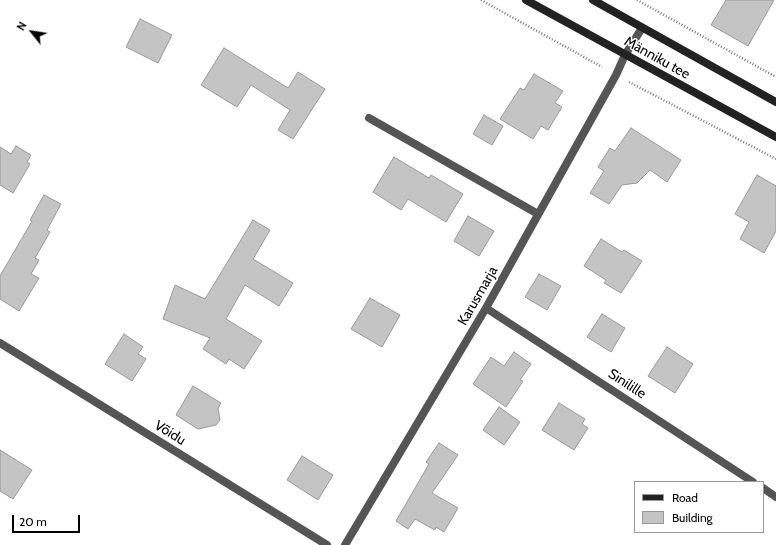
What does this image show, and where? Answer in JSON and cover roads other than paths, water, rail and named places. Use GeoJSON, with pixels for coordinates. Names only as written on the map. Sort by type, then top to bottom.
{"type":"FeatureCollection","features":[{"type":"Feature","properties":{"kind":"street","name":"Männiku tee"},"geometry":{"type":"LineString","coordinates":[[526,0],[776,138]]}},
{"type":"Feature","properties":{"kind":"street","name":"Männiku tee"},"geometry":{"type":"LineString","coordinates":[[593,0],[776,102]]}},
{"type":"Feature","properties":{"kind":"street","name":"Karusmarja"},"geometry":{"type":"LineString","coordinates":[[345,545],[486,308],[616,75],[625,55],[642,28]]}},
{"type":"Feature","properties":{"kind":"street"},"geometry":{"type":"LineString","coordinates":[[369,118],[538,214]]}},
{"type":"Feature","properties":{"kind":"street","name":"Sinilille"},"geometry":{"type":"LineString","coordinates":[[486,308],[751,481]]}},
{"type":"Feature","properties":{"kind":"street","name":"Võidu"},"geometry":{"type":"LineString","coordinates":[[0,343],[327,545]]}},
{"type":"Feature","properties":{"kind":"street"},"geometry":{"type":"LineString","coordinates":[[764,489],[776,497]]}}]}
